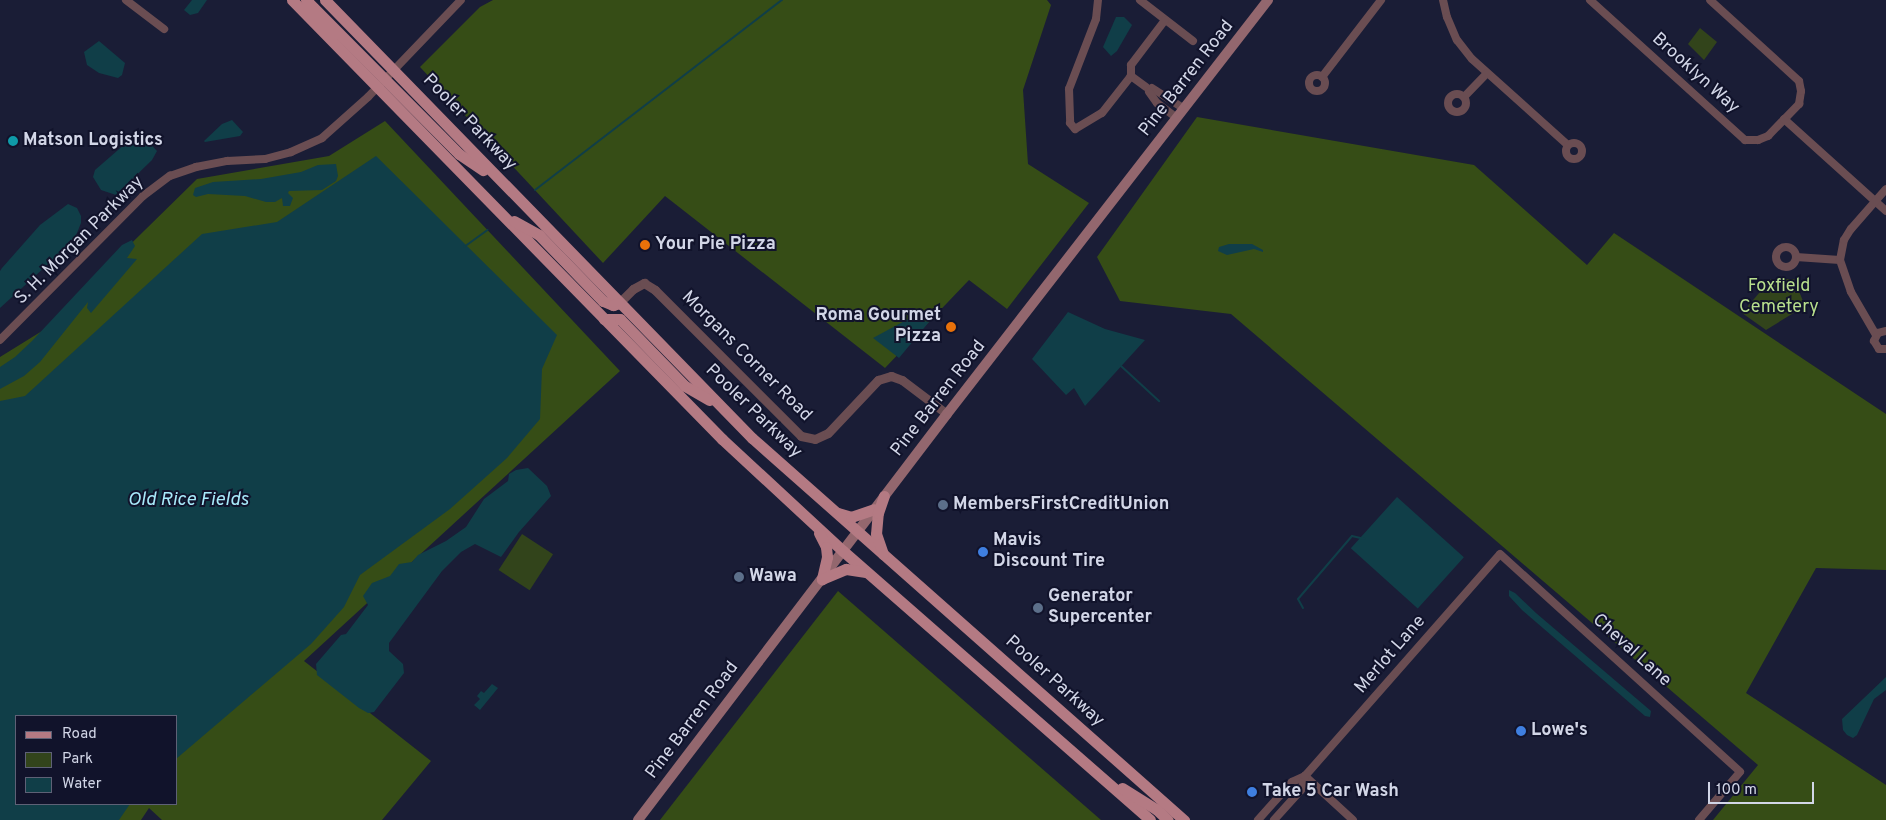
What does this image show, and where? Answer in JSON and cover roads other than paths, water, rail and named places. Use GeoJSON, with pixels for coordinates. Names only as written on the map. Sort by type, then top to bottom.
{"type":"FeatureCollection","features":[{"type":"Feature","properties":{"kind":"main road"},"geometry":{"type":"LineString","coordinates":[[292,0],[459,154],[502,183]]}},
{"type":"Feature","properties":{"kind":"main road"},"geometry":{"type":"LineString","coordinates":[[306,0],[503,216],[722,438],[816,527],[1150,820]]}},
{"type":"Feature","properties":{"kind":"main road","name":"Pooler Parkway"},"geometry":{"type":"LineString","coordinates":[[325,0],[752,438],[856,532],[1184,820]]}},
{"type":"Feature","properties":{"kind":"main road","name":"Pine Barren Road"},"geometry":{"type":"LineString","coordinates":[[638,820],[856,532],[1268,0]]}},
{"type":"Feature","properties":{"kind":"main road"},"geometry":{"type":"LineString","coordinates":[[503,216],[539,235],[603,301],[613,305],[619,303]]}},
{"type":"Feature","properties":{"kind":"main road"},"geometry":{"type":"LineString","coordinates":[[604,319],[620,319],[685,386],[723,408]]}},
{"type":"Feature","properties":{"kind":"main road"},"geometry":{"type":"LineString","coordinates":[[884,496],[878,513],[876,534],[885,557]]}},
{"type":"Feature","properties":{"kind":"main road"},"geometry":{"type":"LineString","coordinates":[[832,510],[851,517],[874,509]]}},
{"type":"Feature","properties":{"kind":"main road"},"geometry":{"type":"LineString","coordinates":[[816,527],[826,547],[827,557],[822,579]]}},
{"type":"Feature","properties":{"kind":"main road"},"geometry":{"type":"LineString","coordinates":[[822,579],[846,569],[867,572]]}},
{"type":"Feature","properties":{"kind":"main road"},"geometry":{"type":"LineString","coordinates":[[1097,773],[1156,809],[1168,820]]}},
{"type":"Feature","properties":{"kind":"street"},"geometry":{"type":"LineString","coordinates":[[126,0],[164,29]]}},
{"type":"Feature","properties":{"kind":"street","name":"S. H. Morgan Parkway"},"geometry":{"type":"LineString","coordinates":[[0,340],[143,196],[170,176],[196,167],[227,161],[265,159],[291,152],[322,138],[381,83],[461,0]]}},
{"type":"Feature","properties":{"kind":"street"},"geometry":{"type":"LineString","coordinates":[[1098,0],[1096,19],[1069,89],[1070,123],[1075,129],[1102,113],[1131,76]]}},
{"type":"Feature","properties":{"kind":"street"},"geometry":{"type":"LineString","coordinates":[[1140,0],[1193,41]]}},
{"type":"Feature","properties":{"kind":"street"},"geometry":{"type":"LineString","coordinates":[[1322,77],[1381,0]]}},
{"type":"Feature","properties":{"kind":"street"},"geometry":{"type":"LineString","coordinates":[[1443,0],[1447,17],[1457,40],[1487,73],[1568,145]]}},
{"type":"Feature","properties":{"kind":"street","name":"Brooklyn Way"},"geometry":{"type":"LineString","coordinates":[[1590,0],[1745,140],[1758,140],[1768,136],[1799,104],[1801,91],[1799,82],[1710,0]]}},
{"type":"Feature","properties":{"kind":"street"},"geometry":{"type":"LineString","coordinates":[[1165,20],[1132,62],[1131,76],[1149,89],[1184,109]]}},
{"type":"Feature","properties":{"kind":"street"},"geometry":{"type":"LineString","coordinates":[[1464,98],[1487,73]]}},
{"type":"Feature","properties":{"kind":"street"},"geometry":{"type":"LineString","coordinates":[[1149,89],[1157,103],[1177,118]]}},
{"type":"Feature","properties":{"kind":"street"},"geometry":{"type":"LineString","coordinates":[[1784,119],[1886,211]]}},
{"type":"Feature","properties":{"kind":"street"},"geometry":{"type":"LineString","coordinates":[[1876,335],[1851,292],[1840,260],[1846,238],[1886,189]]}},
{"type":"Feature","properties":{"kind":"street"},"geometry":{"type":"LineString","coordinates":[[1796,257],[1840,260]]}},
{"type":"Feature","properties":{"kind":"street","name":"Morgans Corner Road"},"geometry":{"type":"LineString","coordinates":[[619,303],[633,289],[644,283],[655,290],[801,436],[815,439],[828,433],[879,380],[891,376],[902,380],[947,414]]}},
{"type":"Feature","properties":{"kind":"street"},"geometry":{"type":"LineString","coordinates":[[1886,331],[1881,331],[1876,335],[1874,341],[1876,347],[1886,350]]}},
{"type":"Feature","properties":{"kind":"street","name":"Cheval Lane"},"geometry":{"type":"LineString","coordinates":[[1500,554],[1740,772],[1699,820]]}},
{"type":"Feature","properties":{"kind":"street","name":"Merlot Lane"},"geometry":{"type":"LineString","coordinates":[[1258,820],[1292,782],[1305,776],[1500,554]]}},
{"type":"Feature","properties":{"kind":"street"},"geometry":{"type":"LineString","coordinates":[[1305,776],[1353,820]]}},
{"type":"Feature","properties":{"kind":"street","name":"Merlot Lane"},"geometry":{"type":"LineString","coordinates":[[1274,820],[1301,790],[1305,776]]}},
{"type":"Feature","properties":{"kind":"water"},"geometry":{"type":"Polygon","coordinates":[[[192,0],[207,0],[198,13],[190,15],[184,10],[192,0]]]}},
{"type":"Feature","properties":{"kind":"water"},"geometry":{"type":"Polygon","coordinates":[[[1116,17],[1124,17],[1132,25],[1117,51],[1111,56],[1103,47],[1116,17]]]}},
{"type":"Feature","properties":{"kind":"water"},"geometry":{"type":"Polygon","coordinates":[[[99,41],[125,63],[122,75],[118,78],[99,73],[87,65],[84,52],[99,41]]]}},
{"type":"Feature","properties":{"kind":"water"},"geometry":{"type":"Polygon","coordinates":[[[232,120],[243,132],[240,136],[204,141],[222,124],[232,120]]]}},
{"type":"Feature","properties":{"kind":"water"},"geometry":{"type":"Polygon","coordinates":[[[141,134],[157,151],[152,160],[116,195],[101,190],[93,177],[95,170],[133,137],[141,134]]]}},
{"type":"Feature","properties":{"kind":"water","name":"Old Rice Fields"},"geometry":{"type":"Polygon","coordinates":[[[376,156],[557,335],[542,369],[540,419],[507,458],[450,509],[360,575],[344,607],[311,644],[178,757],[178,715],[15,715],[15,805],[129,805],[119,820],[0,820],[0,401],[25,396],[202,234],[277,222],[376,156]]]}},
{"type":"Feature","properties":{"kind":"water"},"geometry":{"type":"Polygon","coordinates":[[[336,164],[338,176],[336,181],[322,190],[289,191],[288,193],[293,198],[290,206],[283,206],[282,198],[275,202],[266,202],[245,196],[208,194],[196,197],[193,195],[195,188],[213,182],[261,179],[301,172],[318,165],[336,164]]]}},
{"type":"Feature","properties":{"kind":"water"},"geometry":{"type":"Polygon","coordinates":[[[68,204],[77,208],[81,216],[81,223],[77,233],[69,245],[0,308],[0,271],[40,225],[68,204]]]}},
{"type":"Feature","properties":{"kind":"water"},"geometry":{"type":"Polygon","coordinates":[[[132,240],[135,246],[127,258],[137,259],[91,313],[87,308],[88,302],[40,362],[24,376],[0,389],[0,367],[15,357],[32,341],[122,245],[132,240]]]}},
{"type":"Feature","properties":{"kind":"water"},"geometry":{"type":"Polygon","coordinates":[[[1229,244],[1252,244],[1263,250],[1263,252],[1254,249],[1227,255],[1218,251],[1219,247],[1229,244]]]}},
{"type":"Feature","properties":{"kind":"water"},"geometry":{"type":"Polygon","coordinates":[[[1068,312],[1105,329],[1145,340],[1085,406],[1074,388],[1066,395],[1032,359],[1068,312]]]}},
{"type":"Feature","properties":{"kind":"water"},"geometry":{"type":"Polygon","coordinates":[[[910,318],[929,322],[899,358],[873,338],[910,318]]]}},
{"type":"Feature","properties":{"kind":"water"},"geometry":{"type":"Polygon","coordinates":[[[528,468],[547,486],[551,496],[519,532],[501,557],[475,544],[461,552],[442,571],[389,643],[389,651],[403,664],[404,673],[374,712],[368,713],[359,708],[317,675],[316,664],[341,635],[346,634],[368,605],[363,596],[372,583],[390,576],[399,564],[412,562],[418,555],[446,541],[466,527],[484,499],[508,481],[509,474],[516,470],[528,468]]]}},
{"type":"Feature","properties":{"kind":"water"},"geometry":{"type":"Polygon","coordinates":[[[1397,497],[1464,557],[1418,608],[1351,548],[1397,497]]]}},
{"type":"Feature","properties":{"kind":"water"},"geometry":{"type":"Polygon","coordinates":[[[1509,590],[1515,593],[1651,711],[1650,717],[1645,716],[1522,610],[1509,596],[1509,590]]]}},
{"type":"Feature","properties":{"kind":"water"},"geometry":{"type":"Polygon","coordinates":[[[1886,677],[1886,690],[1874,699],[1857,735],[1853,738],[1847,735],[1843,730],[1842,719],[1886,677]]]}},
{"type":"Feature","properties":{"kind":"water"},"geometry":{"type":"Polygon","coordinates":[[[492,684],[498,688],[480,710],[474,705],[480,699],[477,696],[481,691],[484,693],[492,684]]]}},
{"type":"Feature","properties":{"kind":"waterway"},"geometry":{"type":"LineString","coordinates":[[535,190],[782,0]]}},
{"type":"Feature","properties":{"kind":"waterway"},"geometry":{"type":"LineString","coordinates":[[464,247],[487,230]]}},
{"type":"Feature","properties":{"kind":"waterway"},"geometry":{"type":"LineString","coordinates":[[1121,366],[1159,401]]}},
{"type":"Feature","properties":{"kind":"waterway"},"geometry":{"type":"LineString","coordinates":[[1303,608],[1298,599],[1352,536],[1365,539]]}},
{"type":"Feature","properties":{"kind":"place","name":"Matson Logistics"},"geometry":{"type":"Point","coordinates":[13,141]}},
{"type":"Feature","properties":{"kind":"place","name":"Your Pie Pizza"},"geometry":{"type":"Point","coordinates":[645,245]}},
{"type":"Feature","properties":{"kind":"place","name":"Roma Gourmet Pizza"},"geometry":{"type":"Point","coordinates":[951,327]}},
{"type":"Feature","properties":{"kind":"place","name":"MembersFirstCreditUnion"},"geometry":{"type":"Point","coordinates":[943,505]}},
{"type":"Feature","properties":{"kind":"place","name":"Mavis Discount Tire"},"geometry":{"type":"Point","coordinates":[983,552]}},
{"type":"Feature","properties":{"kind":"place","name":"Wawa"},"geometry":{"type":"Point","coordinates":[739,577]}},
{"type":"Feature","properties":{"kind":"place","name":"Generator Supercenter"},"geometry":{"type":"Point","coordinates":[1038,608]}},
{"type":"Feature","properties":{"kind":"place","name":"Lowe's"},"geometry":{"type":"Point","coordinates":[1521,731]}},
{"type":"Feature","properties":{"kind":"place","name":"Take 5 Car Wash"},"geometry":{"type":"Point","coordinates":[1252,792]}},
{"type":"Feature","properties":{"kind":"park label","name":"Foxfield Cemetery"},"geometry":{"type":"Point","coordinates":[1779,298]}}]}
